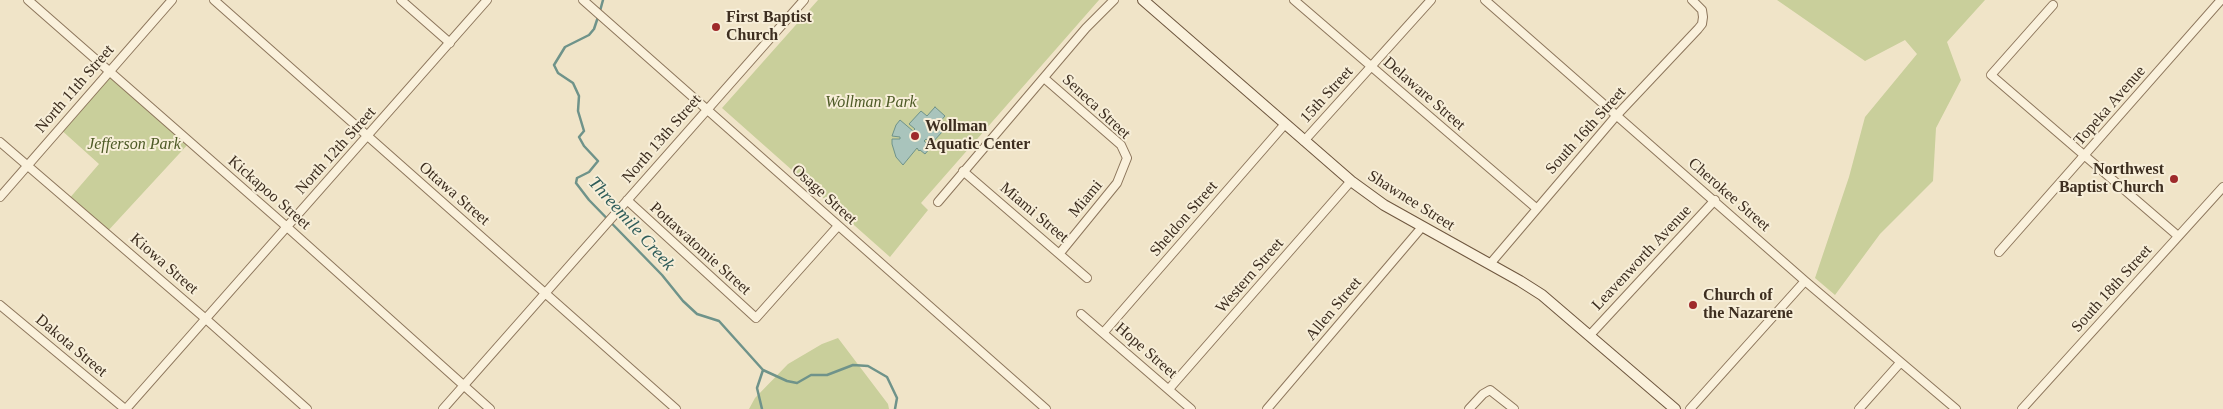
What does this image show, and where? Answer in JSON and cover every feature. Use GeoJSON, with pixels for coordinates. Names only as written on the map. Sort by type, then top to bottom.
{"type":"FeatureCollection","features":[{"type":"Feature","properties":{"kind":"street","name":"Kickapoo Street"},"geometry":{"type":"LineString","coordinates":[[28,0],[287,227],[490,409]]}},
{"type":"Feature","properties":{"kind":"street","name":"North 11th Street"},"geometry":{"type":"LineString","coordinates":[[0,197],[172,0]]}},
{"type":"Feature","properties":{"kind":"street","name":"Ottawa Street"},"geometry":{"type":"LineString","coordinates":[[214,0],[676,409]]}},
{"type":"Feature","properties":{"kind":"street"},"geometry":{"type":"LineString","coordinates":[[401,0],[450,43]]}},
{"type":"Feature","properties":{"kind":"street","name":"North 12th Street"},"geometry":{"type":"LineString","coordinates":[[126,409],[207,320],[487,0]]}},
{"type":"Feature","properties":{"kind":"street","name":"Osage Street"},"geometry":{"type":"LineString","coordinates":[[584,0],[1046,409]]}},
{"type":"Feature","properties":{"kind":"street","name":"North 13th Street"},"geometry":{"type":"LineString","coordinates":[[443,409],[804,0]]}},
{"type":"Feature","properties":{"kind":"street"},"geometry":{"type":"LineString","coordinates":[[938,202],[1086,28],[1114,0]]}},
{"type":"Feature","properties":{"kind":"street","name":"Shawnee Street"},"geometry":{"type":"LineString","coordinates":[[1143,0],[1351,181],[1384,205],[1490,264],[1542,296],[1675,409]]}},
{"type":"Feature","properties":{"kind":"street","name":"Delaware Street"},"geometry":{"type":"LineString","coordinates":[[1294,0],[1536,208]]}},
{"type":"Feature","properties":{"kind":"street","name":"15th Street"},"geometry":{"type":"LineString","coordinates":[[1304,141],[1431,0]]}},
{"type":"Feature","properties":{"kind":"street","name":"Cherokee Street"},"geometry":{"type":"LineString","coordinates":[[1485,0],[1900,364],[1956,409]]}},
{"type":"Feature","properties":{"kind":"street","name":"South 16th Street"},"geometry":{"type":"LineString","coordinates":[[1490,264],[1616,116],[1702,24],[1702,10],[1692,0]]}},
{"type":"Feature","properties":{"kind":"street","name":"Topeka Avenue"},"geometry":{"type":"LineString","coordinates":[[1999,252],[2221,0]]}},
{"type":"Feature","properties":{"kind":"street"},"geometry":{"type":"LineString","coordinates":[[2053,5],[1991,75],[2178,236]]}},
{"type":"Feature","properties":{"kind":"street","name":"Seneca Street"},"geometry":{"type":"LineString","coordinates":[[1044,78],[1121,145],[1127,158]]}},
{"type":"Feature","properties":{"kind":"street","name":"Sheldon Street"},"geometry":{"type":"LineString","coordinates":[[1104,332],[1286,124]]}},
{"type":"Feature","properties":{"kind":"street","name":"Kiowa Street"},"geometry":{"type":"LineString","coordinates":[[0,142],[207,320],[307,409]]}},
{"type":"Feature","properties":{"kind":"street","name":"Miami"},"geometry":{"type":"LineString","coordinates":[[1060,253],[1117,183],[1127,158]]}},
{"type":"Feature","properties":{"kind":"street","name":"Miami Street"},"geometry":{"type":"LineString","coordinates":[[963,171],[1087,278]]}},
{"type":"Feature","properties":{"kind":"street","name":"Western Street"},"geometry":{"type":"LineString","coordinates":[[1169,389],[1351,181]]}},
{"type":"Feature","properties":{"kind":"street","name":"South 18th Street"},"geometry":{"type":"LineString","coordinates":[[2022,409],[2223,187]]}},
{"type":"Feature","properties":{"kind":"street","name":"Pottawatomie Street"},"geometry":{"type":"LineString","coordinates":[[627,200],[756,318],[838,226]]}},
{"type":"Feature","properties":{"kind":"street","name":"Leavenworth Avenue"},"geometry":{"type":"LineString","coordinates":[[1590,335],[1715,200]]}},
{"type":"Feature","properties":{"kind":"street","name":"Allen Street"},"geometry":{"type":"LineString","coordinates":[[1266,409],[1422,227]]}},
{"type":"Feature","properties":{"kind":"street"},"geometry":{"type":"LineString","coordinates":[[1690,409],[1805,281]]}},
{"type":"Feature","properties":{"kind":"street","name":"Dakota Street"},"geometry":{"type":"LineString","coordinates":[[0,304],[126,409]]}},
{"type":"Feature","properties":{"kind":"street","name":"Hope Street"},"geometry":{"type":"LineString","coordinates":[[1081,314],[1191,409]]}},
{"type":"Feature","properties":{"kind":"street"},"geometry":{"type":"LineString","coordinates":[[1858,409],[1900,364]]}},
{"type":"Feature","properties":{"kind":"street"},"geometry":{"type":"LineString","coordinates":[[1469,409],[1483,394],[1490,390],[1514,409]]}},
{"type":"Feature","properties":{"kind":"green space","name":"Wollman Park"},"geometry":{"type":"Polygon","coordinates":[[[818,0],[1099,0],[921,203],[928,210],[890,257],[722,108],[818,0]]]}},
{"type":"Feature","properties":{"kind":"green space"},"geometry":{"type":"Polygon","coordinates":[[[1777,0],[1985,0],[1947,42],[1961,80],[1936,128],[1933,181],[1880,234],[1835,295],[1815,278],[1849,177],[1865,117],[1917,54],[1905,40],[1865,61],[1777,0]]]}},
{"type":"Feature","properties":{"kind":"green space","name":"Jefferson Park"},"geometry":{"type":"Polygon","coordinates":[[[109,71],[190,142],[106,233],[68,200],[99,164],[59,128],[109,71]]]}},
{"type":"Feature","properties":{"kind":"green space"},"geometry":{"type":"Polygon","coordinates":[[[838,338],[888,404],[889,409],[749,409],[755,398],[788,364],[822,344],[838,338]]]}},
{"type":"Feature","properties":{"kind":"water","name":"Wollman Aquatic Center"},"geometry":{"type":"Polygon","coordinates":[[[935,107],[945,116],[937,125],[943,131],[931,144],[926,139],[924,141],[931,147],[925,154],[917,148],[903,165],[896,157],[892,144],[892,139],[900,139],[900,137],[892,136],[896,125],[900,120],[913,131],[915,129],[909,124],[921,111],[927,116],[935,107]]]}},
{"type":"Feature","properties":{"kind":"waterway","name":"Threemile Creek"},"geometry":{"type":"LineString","coordinates":[[600,11],[603,0]]}},
{"type":"Feature","properties":{"kind":"waterway","name":"Threemile Creek"},"geometry":{"type":"LineString","coordinates":[[598,17],[594,29],[589,35],[565,47],[554,65],[558,73],[573,83],[579,96],[578,111],[584,131],[579,137],[584,146],[598,161],[589,172],[577,178],[576,183],[589,200],[662,275],[683,301],[697,314],[719,321],[763,370],[757,388],[762,409]]}},
{"type":"Feature","properties":{"kind":"waterway"},"geometry":{"type":"LineString","coordinates":[[763,370],[787,381],[797,383],[811,375],[827,375],[853,365],[868,366],[887,377],[897,398],[895,409]]}},
{"type":"Feature","properties":{"kind":"place","name":"First Baptist Church"},"geometry":{"type":"Point","coordinates":[716,27]}},
{"type":"Feature","properties":{"kind":"place","name":"Wollman Aquatic Center"},"geometry":{"type":"Point","coordinates":[915,136]}},
{"type":"Feature","properties":{"kind":"place","name":"Northwest Baptist Church"},"geometry":{"type":"Point","coordinates":[2174,179]}},
{"type":"Feature","properties":{"kind":"place","name":"Church of the Nazarene"},"geometry":{"type":"Point","coordinates":[1693,305]}}]}
